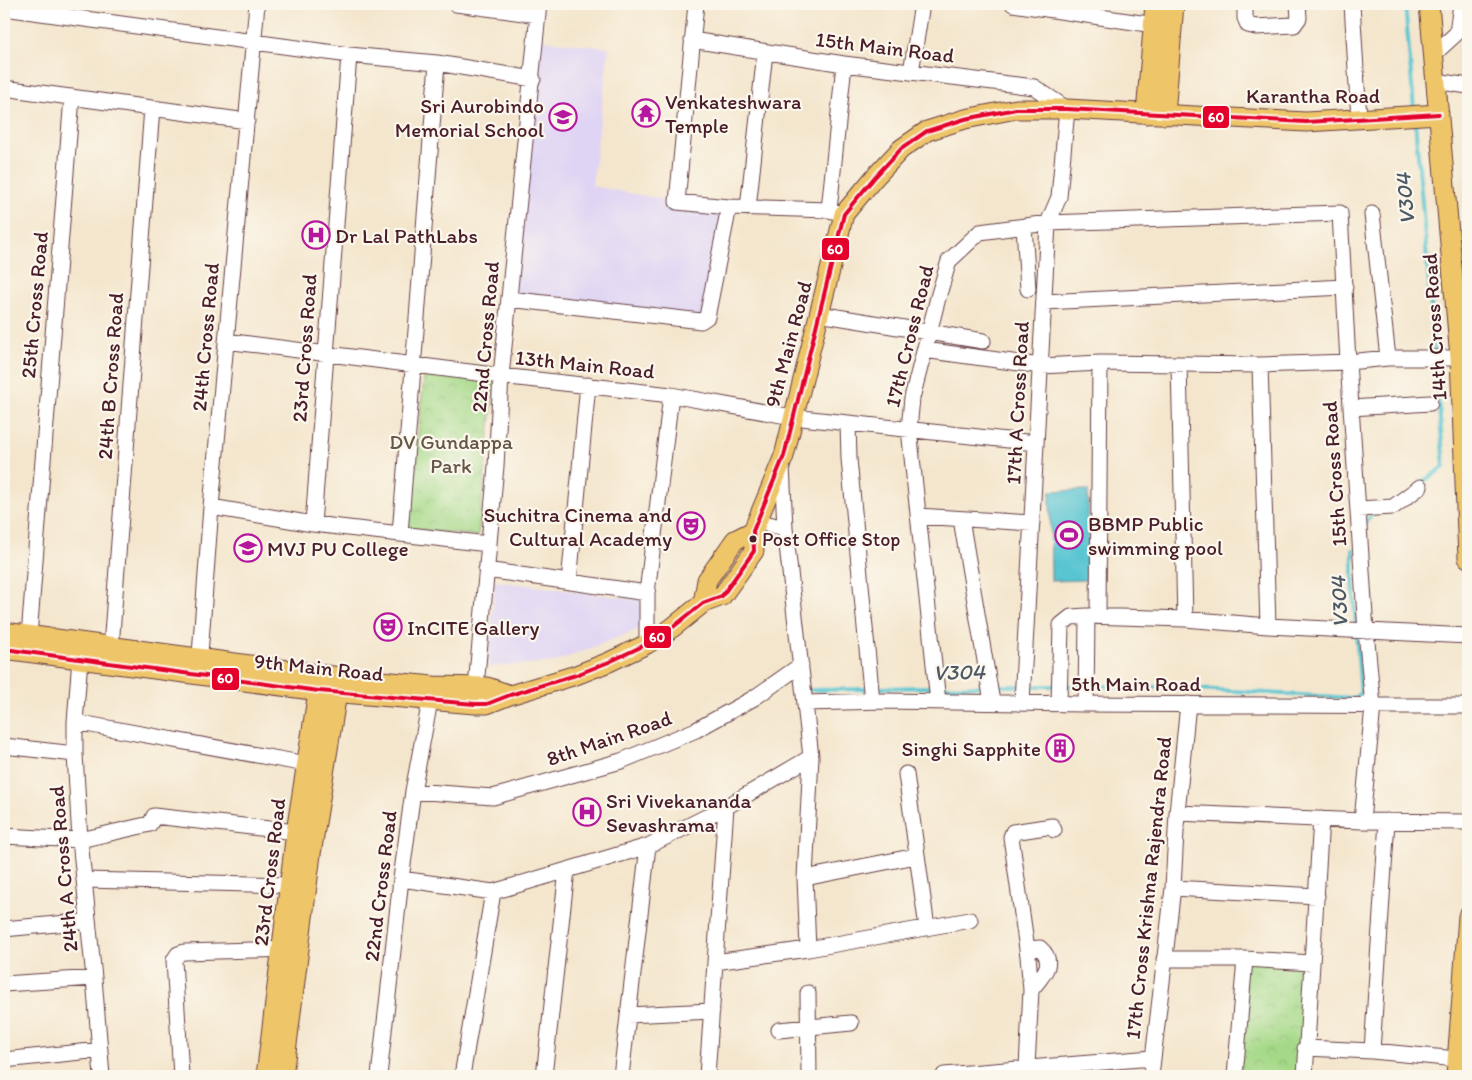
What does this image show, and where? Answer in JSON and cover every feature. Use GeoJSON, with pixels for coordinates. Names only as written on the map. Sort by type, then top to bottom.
{"type":"FeatureCollection","features":[{"type":"Feature","properties":{"kind":"main road"},"geometry":{"type":"LineString","coordinates":[[1146,114],[1155,4]]}},
{"type":"Feature","properties":{"kind":"main road"},"geometry":{"type":"LineString","coordinates":[[1165,115],[1174,4]]}},
{"type":"Feature","properties":{"kind":"main road","name":"14th Cross Road"},"geometry":{"type":"LineString","coordinates":[[1429,4],[1436,82],[1422,115],[1463,363],[1468,558]]}},
{"type":"Feature","properties":{"kind":"main road","name":"9th Main Road"},"geometry":{"type":"LineString","coordinates":[[4,632],[111,647],[199,666],[329,684],[430,701],[475,696],[487,687],[510,695],[576,676],[647,644],[672,628],[703,603],[722,596],[754,551],[754,526],[782,461],[819,314],[837,212],[874,178],[901,149],[927,132],[965,119],[1016,109],[1067,108],[1187,116]]}},
{"type":"Feature","properties":{"kind":"main road","name":"Karantha Road"},"geometry":{"type":"LineString","coordinates":[[1187,116],[1306,122],[1422,115]]}},
{"type":"Feature","properties":{"kind":"main road","name":"9th Main Road"},"geometry":{"type":"LineString","coordinates":[[4,649],[80,659],[199,666]]}},
{"type":"Feature","properties":{"kind":"main road","name":"9th Main Road"},"geometry":{"type":"LineString","coordinates":[[329,684],[433,686],[475,696]]}},
{"type":"Feature","properties":{"kind":"main road","name":"23rd Cross Road"},"geometry":{"type":"LineString","coordinates":[[283,1076],[290,949],[290,885],[296,832],[306,764],[329,684]]}},
{"type":"Feature","properties":{"kind":"main road","name":"23rd Cross Road"},"geometry":{"type":"LineString","coordinates":[[266,1076],[290,949],[311,854],[329,684]]}},
{"type":"Feature","properties":{"kind":"main road"},"geometry":{"type":"LineString","coordinates":[[1456,1068],[1464,1021],[1468,916]]}},
{"type":"Feature","properties":{"kind":"street","name":"24th Cross Road"},"geometry":{"type":"LineString","coordinates":[[199,666],[211,507],[257,4]]}},
{"type":"Feature","properties":{"kind":"street"},"geometry":{"type":"LineString","coordinates":[[456,4],[538,10]]}},
{"type":"Feature","properties":{"kind":"street"},"geometry":{"type":"LineString","coordinates":[[696,4],[677,202],[728,207],[837,212],[844,64]]}},
{"type":"Feature","properties":{"kind":"street"},"geometry":{"type":"LineString","coordinates":[[911,72],[922,4]]}},
{"type":"Feature","properties":{"kind":"street"},"geometry":{"type":"LineString","coordinates":[[1013,4],[1042,6],[1154,26]]}},
{"type":"Feature","properties":{"kind":"street"},"geometry":{"type":"LineString","coordinates":[[1244,4],[1245,18],[1248,25],[1256,27],[1294,25],[1299,18],[1298,4]]}},
{"type":"Feature","properties":{"kind":"street"},"geometry":{"type":"LineString","coordinates":[[1352,4],[1359,119]]}},
{"type":"Feature","properties":{"kind":"street"},"geometry":{"type":"LineString","coordinates":[[1434,54],[1457,32],[1461,4]]}},
{"type":"Feature","properties":{"kind":"street"},"geometry":{"type":"LineString","coordinates":[[4,8],[349,55],[437,63],[533,79]]}},
{"type":"Feature","properties":{"kind":"street","name":"22nd Cross Road"},"geometry":{"type":"LineString","coordinates":[[475,696],[496,466],[508,299],[533,79],[538,10]]}},
{"type":"Feature","properties":{"kind":"street","name":"15th Main Road"},"geometry":{"type":"LineString","coordinates":[[692,40],[844,64],[1034,87],[1067,108]]}},
{"type":"Feature","properties":{"kind":"street"},"geometry":{"type":"LineString","coordinates":[[748,208],[765,52]]}},
{"type":"Feature","properties":{"kind":"street","name":"23rd Cross Road"},"geometry":{"type":"LineString","coordinates":[[313,524],[349,55]]}},
{"type":"Feature","properties":{"kind":"street"},"geometry":{"type":"LineString","coordinates":[[400,534],[437,63]]}},
{"type":"Feature","properties":{"kind":"street"},"geometry":{"type":"LineString","coordinates":[[1436,82],[1468,86]]}},
{"type":"Feature","properties":{"kind":"street"},"geometry":{"type":"LineString","coordinates":[[4,88],[247,121]]}},
{"type":"Feature","properties":{"kind":"street","name":"25th Cross Road"},"geometry":{"type":"LineString","coordinates":[[29,636],[72,97]]}},
{"type":"Feature","properties":{"kind":"street","name":"24th B Cross Road"},"geometry":{"type":"LineString","coordinates":[[111,647],[152,108]]}},
{"type":"Feature","properties":{"kind":"street","name":"17th A Cross Road"},"geometry":{"type":"LineString","coordinates":[[1022,702],[1048,223],[1059,197],[1067,108]]}},
{"type":"Feature","properties":{"kind":"street"},"geometry":{"type":"LineString","coordinates":[[508,299],[701,321],[707,317],[728,207]]}},
{"type":"Feature","properties":{"kind":"street","name":"17th Cross Road"},"geometry":{"type":"LineString","coordinates":[[937,692],[909,429],[912,398],[949,261],[980,232],[1048,223],[1340,213]]}},
{"type":"Feature","properties":{"kind":"street","name":"15th Cross Road"},"geometry":{"type":"LineString","coordinates":[[1340,213],[1359,532],[1373,706],[1362,821]]}},
{"type":"Feature","properties":{"kind":"street"},"geometry":{"type":"LineString","coordinates":[[1372,214],[1388,358]]}},
{"type":"Feature","properties":{"kind":"street"},"geometry":{"type":"LineString","coordinates":[[1024,226],[1028,289]]}},
{"type":"Feature","properties":{"kind":"street"},"geometry":{"type":"LineString","coordinates":[[1044,302],[1345,287]]}},
{"type":"Feature","properties":{"kind":"street"},"geometry":{"type":"LineString","coordinates":[[819,314],[983,341]]}},
{"type":"Feature","properties":{"kind":"street","name":"13th Main Road"},"geometry":{"type":"LineString","coordinates":[[226,341],[501,376],[671,395],[792,417],[1036,442]]}},
{"type":"Feature","properties":{"kind":"street"},"geometry":{"type":"LineString","coordinates":[[924,350],[1041,366],[1100,362],[1260,365],[1348,362],[1388,358],[1435,358],[1463,363]]}},
{"type":"Feature","properties":{"kind":"street"},"geometry":{"type":"LineString","coordinates":[[1086,704],[1093,616],[1100,362]]}},
{"type":"Feature","properties":{"kind":"street"},"geometry":{"type":"LineString","coordinates":[[1179,364],[1186,619]]}},
{"type":"Feature","properties":{"kind":"street"},"geometry":{"type":"LineString","coordinates":[[1260,365],[1268,626]]}},
{"type":"Feature","properties":{"kind":"street"},"geometry":{"type":"LineString","coordinates":[[569,582],[588,385]]}},
{"type":"Feature","properties":{"kind":"street"},"geometry":{"type":"LineString","coordinates":[[647,644],[648,592],[671,395]]}},
{"type":"Feature","properties":{"kind":"street"},"geometry":{"type":"LineString","coordinates":[[1351,408],[1430,403]]}},
{"type":"Feature","properties":{"kind":"street"},"geometry":{"type":"LineString","coordinates":[[848,423],[872,702]]}},
{"type":"Feature","properties":{"kind":"street"},"geometry":{"type":"LineString","coordinates":[[782,461],[785,528],[811,757],[805,878],[808,949]]}},
{"type":"Feature","properties":{"kind":"street"},"geometry":{"type":"LineString","coordinates":[[1358,509],[1393,508],[1420,487]]}},
{"type":"Feature","properties":{"kind":"street"},"geometry":{"type":"LineString","coordinates":[[211,507],[313,524],[488,544]]}},
{"type":"Feature","properties":{"kind":"street"},"geometry":{"type":"LineString","coordinates":[[918,516],[1032,523]]}},
{"type":"Feature","properties":{"kind":"street"},"geometry":{"type":"LineString","coordinates":[[961,519],[992,702]]}},
{"type":"Feature","properties":{"kind":"street"},"geometry":{"type":"LineString","coordinates":[[754,526],[785,528]]}},
{"type":"Feature","properties":{"kind":"street"},"geometry":{"type":"LineString","coordinates":[[486,570],[648,592]]}},
{"type":"Feature","properties":{"kind":"street"},"geometry":{"type":"LineString","coordinates":[[1059,704],[1061,625],[1071,617],[1186,619],[1268,626],[1468,636]]}},
{"type":"Feature","properties":{"kind":"street","name":"24th A Cross Road"},"geometry":{"type":"LineString","coordinates":[[80,659],[75,722],[75,754],[80,840],[102,1076]]}},
{"type":"Feature","properties":{"kind":"street","name":"8th Main Road"},"geometry":{"type":"LineString","coordinates":[[413,791],[493,797],[621,761],[696,730],[754,698],[801,666]]}},
{"type":"Feature","properties":{"kind":"street","name":"5th Main Road"},"geometry":{"type":"LineString","coordinates":[[805,703],[872,702],[937,692],[992,702],[1059,704],[1468,706]]}},
{"type":"Feature","properties":{"kind":"street","name":"22nd Cross Road"},"geometry":{"type":"LineString","coordinates":[[379,1076],[401,879],[413,791],[430,701]]}},
{"type":"Feature","properties":{"kind":"street","name":"17th Cross Krishna Rajendra Road"},"geometry":{"type":"LineString","coordinates":[[1151,1076],[1173,888],[1176,813],[1188,704]]}},
{"type":"Feature","properties":{"kind":"street"},"geometry":{"type":"LineString","coordinates":[[75,722],[306,764]]}},
{"type":"Feature","properties":{"kind":"street"},"geometry":{"type":"LineString","coordinates":[[4,746],[75,754]]}},
{"type":"Feature","properties":{"kind":"street"},"geometry":{"type":"LineString","coordinates":[[401,879],[494,892],[648,846],[726,807],[811,757]]}},
{"type":"Feature","properties":{"kind":"street"},"geometry":{"type":"LineString","coordinates":[[906,774],[927,928]]}},
{"type":"Feature","properties":{"kind":"street"},"geometry":{"type":"LineString","coordinates":[[707,1076],[726,807]]}},
{"type":"Feature","properties":{"kind":"street"},"geometry":{"type":"LineString","coordinates":[[1176,813],[1362,821],[1468,822]]}},
{"type":"Feature","properties":{"kind":"street"},"geometry":{"type":"LineString","coordinates":[[4,836],[80,840],[150,824],[154,816],[296,832]]}},
{"type":"Feature","properties":{"kind":"street"},"geometry":{"type":"LineString","coordinates":[[1305,1076],[1305,1048],[1317,896],[1320,819]]}},
{"type":"Feature","properties":{"kind":"street"},"geometry":{"type":"LineString","coordinates":[[1372,1050],[1387,821]]}},
{"type":"Feature","properties":{"kind":"street"},"geometry":{"type":"LineString","coordinates":[[1027,1067],[1031,990],[1028,949],[1011,837],[1013,832],[1052,826],[1054,830]]}},
{"type":"Feature","properties":{"kind":"street"},"geometry":{"type":"LineString","coordinates":[[621,1076],[648,846]]}},
{"type":"Feature","properties":{"kind":"street"},"geometry":{"type":"LineString","coordinates":[[805,878],[916,856]]}},
{"type":"Feature","properties":{"kind":"street"},"geometry":{"type":"LineString","coordinates":[[544,1076],[567,870]]}},
{"type":"Feature","properties":{"kind":"street"},"geometry":{"type":"LineString","coordinates":[[84,880],[290,885]]}},
{"type":"Feature","properties":{"kind":"street"},"geometry":{"type":"LineString","coordinates":[[1173,888],[1317,896]]}},
{"type":"Feature","properties":{"kind":"street"},"geometry":{"type":"LineString","coordinates":[[462,1076],[494,892]]}},
{"type":"Feature","properties":{"kind":"street"},"geometry":{"type":"LineString","coordinates":[[715,962],[808,949],[970,920]]}},
{"type":"Feature","properties":{"kind":"street"},"geometry":{"type":"LineString","coordinates":[[4,929],[88,921]]}},
{"type":"Feature","properties":{"kind":"street"},"geometry":{"type":"LineString","coordinates":[[182,1076],[174,960],[178,954],[184,952],[290,949]]}},
{"type":"Feature","properties":{"kind":"street"},"geometry":{"type":"LineString","coordinates":[[1164,958],[1245,959],[1312,963]]}},
{"type":"Feature","properties":{"kind":"street"},"geometry":{"type":"LineString","coordinates":[[1235,1076],[1245,959]]}},
{"type":"Feature","properties":{"kind":"street"},"geometry":{"type":"LineString","coordinates":[[4,984],[94,978]]}},
{"type":"Feature","properties":{"kind":"street"},"geometry":{"type":"LineString","coordinates":[[808,993],[809,1076]]}},
{"type":"Feature","properties":{"kind":"street"},"geometry":{"type":"LineString","coordinates":[[628,1015],[712,1011]]}},
{"type":"Feature","properties":{"kind":"street"},"geometry":{"type":"LineString","coordinates":[[779,1030],[851,1023]]}},
{"type":"Feature","properties":{"kind":"street"},"geometry":{"type":"LineString","coordinates":[[1305,1048],[1372,1050],[1456,1068]]}},
{"type":"Feature","properties":{"kind":"street"},"geometry":{"type":"LineString","coordinates":[[4,1060],[100,1050]]}},
{"type":"Feature","properties":{"kind":"street"},"geometry":{"type":"LineString","coordinates":[[944,1074],[1152,1058]]}},
{"type":"Feature","properties":{"kind":"shaded area","name":"Sri Aurobindo Memorial School"},"geometry":{"type":"Polygon","coordinates":[[[534,39],[609,48],[592,186],[677,202],[729,207],[707,317],[509,299],[534,39]]]}},
{"type":"Feature","properties":{"kind":"shaded area"},"geometry":{"type":"Polygon","coordinates":[[[495,581],[641,600],[642,628],[555,662],[488,667],[495,581]]]}},
{"type":"Feature","properties":{"kind":"green space","name":"DV Gundappa Park"},"geometry":{"type":"Polygon","coordinates":[[[425,370],[495,378],[478,536],[408,528],[425,370]]]}},
{"type":"Feature","properties":{"kind":"green space"},"geometry":{"type":"Polygon","coordinates":[[[1245,959],[1312,963],[1303,1076],[1235,1076],[1245,959]]]}},
{"type":"Feature","properties":{"kind":"water","name":"BBMP Public swimming pool"},"geometry":{"type":"Polygon","coordinates":[[[1088,490],[1089,580],[1051,581],[1050,491],[1088,490]]]}},
{"type":"Feature","properties":{"kind":"waterway","name":"V304"},"geometry":{"type":"LineString","coordinates":[[1405,4],[1414,109]]}},
{"type":"Feature","properties":{"kind":"waterway","name":"V304"},"geometry":{"type":"LineString","coordinates":[[1415,121],[1435,353]]}},
{"type":"Feature","properties":{"kind":"waterway","name":"V304"},"geometry":{"type":"LineString","coordinates":[[1421,483],[1444,467],[1435,360]]}},
{"type":"Feature","properties":{"kind":"waterway","name":"V304"},"geometry":{"type":"LineString","coordinates":[[1363,526],[1375,513]]}},
{"type":"Feature","properties":{"kind":"waterway","name":"V304"},"geometry":{"type":"LineString","coordinates":[[1353,550],[1356,626]]}},
{"type":"Feature","properties":{"kind":"waterway","name":"V304"},"geometry":{"type":"LineString","coordinates":[[1090,686],[1161,687],[1355,698],[1361,693],[1356,633]]}},
{"type":"Feature","properties":{"kind":"waterway","name":"V304"},"geometry":{"type":"LineString","coordinates":[[940,687],[986,686]]}},
{"type":"Feature","properties":{"kind":"waterway","name":"V304"},"geometry":{"type":"LineString","coordinates":[[993,686],[1021,686]]}},
{"type":"Feature","properties":{"kind":"waterway","name":"V304"},"geometry":{"type":"LineString","coordinates":[[1028,686],[1056,686]]}},
{"type":"Feature","properties":{"kind":"waterway","name":"V304"},"geometry":{"type":"LineString","coordinates":[[1063,686],[1083,686]]}},
{"type":"Feature","properties":{"kind":"waterway","name":"V304"},"geometry":{"type":"LineString","coordinates":[[875,688],[933,687]]}},
{"type":"Feature","properties":{"kind":"waterway","name":"V304"},"geometry":{"type":"LineString","coordinates":[[810,690],[868,689]]}},
{"type":"Feature","properties":{"kind":"transit line","name":"60"},"geometry":{"type":"LineString","coordinates":[[4,649],[319,691],[475,704],[487,704],[576,675],[647,644],[672,628],[703,603],[722,596],[754,551],[753,531],[784,456],[844,214],[901,149],[927,131],[965,119],[1016,109],[1067,109],[1306,122],[1439,114]]}},
{"type":"Feature","properties":{"kind":"place","name":"Venkateshwara Temple"},"geometry":{"type":"Point","coordinates":[646,113]}},
{"type":"Feature","properties":{"kind":"place","name":"Sri Aurobindo Memorial School"},"geometry":{"type":"Point","coordinates":[563,117]}},
{"type":"Feature","properties":{"kind":"place","name":"Dr Lal PathLabs"},"geometry":{"type":"Point","coordinates":[316,235]}},
{"type":"Feature","properties":{"kind":"place","name":"Suchitra Cinema and Cultural Academy"},"geometry":{"type":"Point","coordinates":[691,526]}},
{"type":"Feature","properties":{"kind":"place","name":"BBMP Public swimming pool"},"geometry":{"type":"Point","coordinates":[1069,535]}},
{"type":"Feature","properties":{"kind":"place","name":"Post Office Stop"},"geometry":{"type":"Point","coordinates":[753,539]}},
{"type":"Feature","properties":{"kind":"place","name":"MVJ PU College"},"geometry":{"type":"Point","coordinates":[248,548]}},
{"type":"Feature","properties":{"kind":"place","name":"InCITE Gallery"},"geometry":{"type":"Point","coordinates":[388,627]}},
{"type":"Feature","properties":{"kind":"place","name":"Singhi Sapphite"},"geometry":{"type":"Point","coordinates":[1060,748]}},
{"type":"Feature","properties":{"kind":"place","name":"Sri Vivekananda Sevashrama"},"geometry":{"type":"Point","coordinates":[587,812]}}]}
